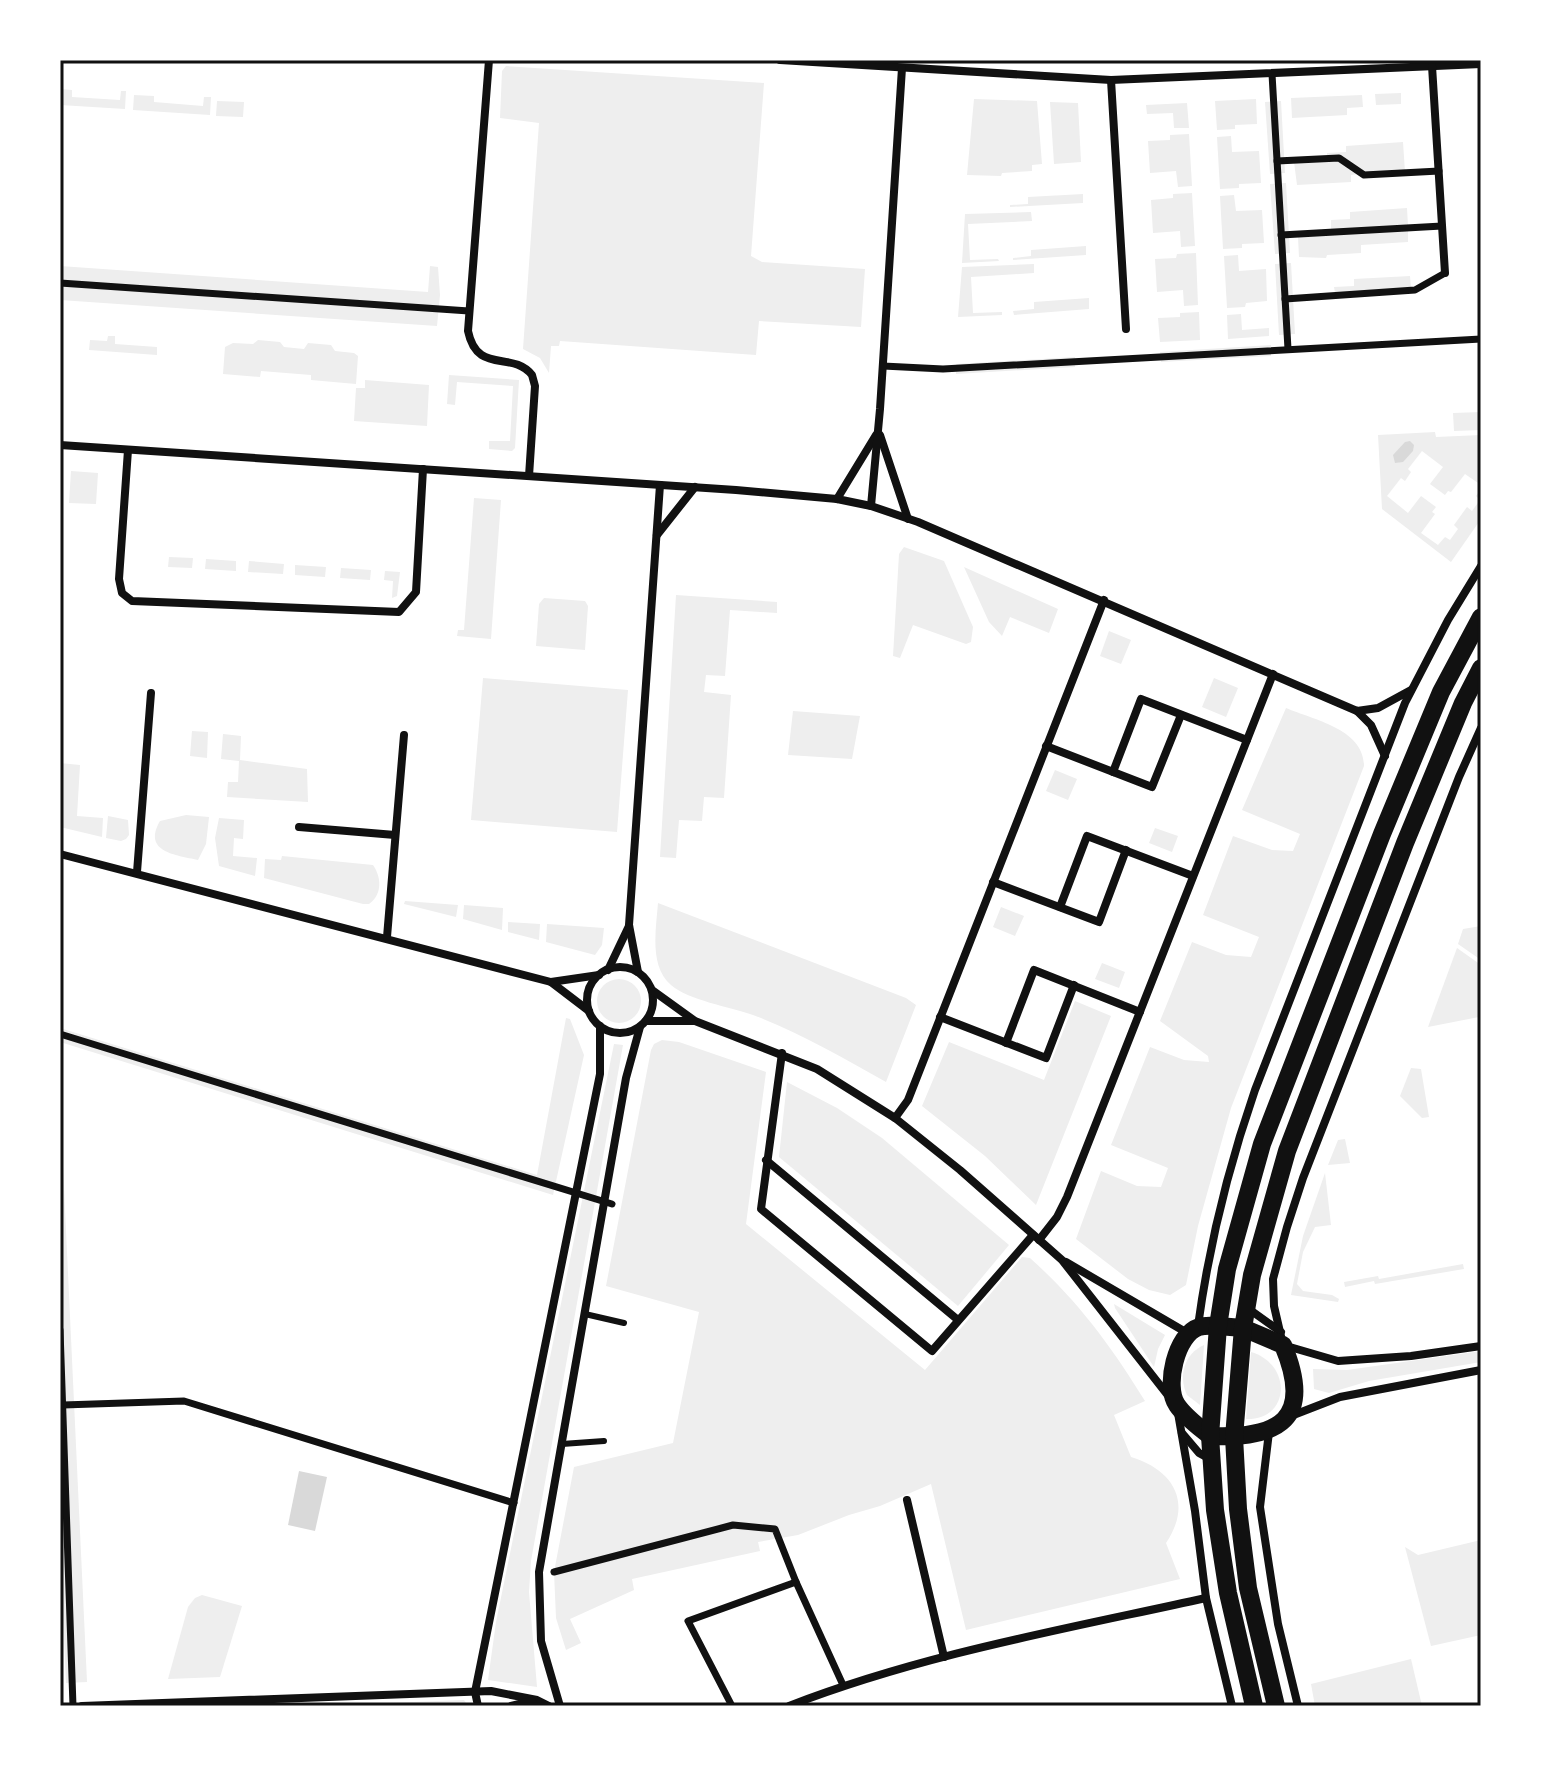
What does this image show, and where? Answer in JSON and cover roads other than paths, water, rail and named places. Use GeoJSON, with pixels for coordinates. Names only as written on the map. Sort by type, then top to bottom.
{"type":"FeatureCollection","features":[{"type":"Feature","properties":{"kind":"highway"},"geometry":{"type":"LineString","coordinates":[[1254,1706],[1228,1593],[1215,1510],[1211,1459],[1218,1326],[1227,1269],[1262,1144],[1387,819],[1441,692],[1481,617]]}},
{"type":"Feature","properties":{"kind":"highway"},"geometry":{"type":"LineString","coordinates":[[1276,1706],[1248,1588],[1238,1509],[1234,1437],[1243,1328],[1252,1275],[1287,1151],[1405,843],[1463,703],[1481,668]]}},
{"type":"Feature","properties":{"kind":"highway"},"geometry":{"type":"LineString","coordinates":[[1218,1326],[1243,1328],[1282,1339],[1295,1383],[1287,1418],[1269,1432],[1234,1437],[1210,1436],[1176,1404],[1170,1381],[1176,1357],[1193,1331],[1218,1326]]}},
{"type":"Feature","properties":{"kind":"street"},"geometry":{"type":"LineString","coordinates":[[489,60],[468,331],[477,351],[491,360],[524,367],[535,380],[529,476]]}},
{"type":"Feature","properties":{"kind":"street"},"geometry":{"type":"LineString","coordinates":[[780,60],[1111,80],[1481,64]]}},
{"type":"Feature","properties":{"kind":"street"},"geometry":{"type":"LineString","coordinates":[[1285,299],[1415,290],[1445,273],[1432,66]]}},
{"type":"Feature","properties":{"kind":"street"},"geometry":{"type":"LineString","coordinates":[[871,506],[879,431],[902,68]]}},
{"type":"Feature","properties":{"kind":"street"},"geometry":{"type":"LineString","coordinates":[[1272,74],[1288,349]]}},
{"type":"Feature","properties":{"kind":"street"},"geometry":{"type":"LineString","coordinates":[[1111,80],[1126,329]]}},
{"type":"Feature","properties":{"kind":"street"},"geometry":{"type":"LineString","coordinates":[[1277,161],[1339,158],[1364,175],[1439,171]]}},
{"type":"Feature","properties":{"kind":"street"},"geometry":{"type":"LineString","coordinates":[[1281,235],[1442,226]]}},
{"type":"Feature","properties":{"kind":"street"},"geometry":{"type":"LineString","coordinates":[[60,283],[469,311]]}},
{"type":"Feature","properties":{"kind":"street"},"geometry":{"type":"LineString","coordinates":[[883,366],[943,369],[1481,339]]}},
{"type":"Feature","properties":{"kind":"street"},"geometry":{"type":"LineString","coordinates":[[837,499],[879,431]]}},
{"type":"Feature","properties":{"kind":"street"},"geometry":{"type":"LineString","coordinates":[[879,431],[908,519]]}},
{"type":"Feature","properties":{"kind":"street"},"geometry":{"type":"LineString","coordinates":[[60,445],[695,487],[837,499],[871,506],[949,534],[1357,711],[1371,725],[1385,756]]}},
{"type":"Feature","properties":{"kind":"street"},"geometry":{"type":"LineString","coordinates":[[128,450],[119,579],[122,593],[132,601],[399,612],[416,592],[423,469]]}},
{"type":"Feature","properties":{"kind":"street"},"geometry":{"type":"LineString","coordinates":[[660,485],[629,925],[638,972],[652,990],[695,1021],[782,1053],[846,1085],[895,1118],[960,1170],[1062,1260],[1176,1404],[1206,1598],[1232,1706]]}},
{"type":"Feature","properties":{"kind":"street"},"geometry":{"type":"LineString","coordinates":[[657,536],[695,487]]}},
{"type":"Feature","properties":{"kind":"street"},"geometry":{"type":"LineString","coordinates":[[1062,1260],[1193,1331],[1235,1149],[1255,1090],[1411,690],[1481,566]]}},
{"type":"Feature","properties":{"kind":"street"},"geometry":{"type":"LineString","coordinates":[[895,1118],[908,1100],[1104,600]]}},
{"type":"Feature","properties":{"kind":"street"},"geometry":{"type":"LineString","coordinates":[[782,1053],[761,1209],[932,1351],[1057,1217],[1273,674]]}},
{"type":"Feature","properties":{"kind":"street"},"geometry":{"type":"LineString","coordinates":[[1357,711],[1378,708],[1411,690]]}},
{"type":"Feature","properties":{"kind":"street"},"geometry":{"type":"LineString","coordinates":[[137,872],[151,693]]}},
{"type":"Feature","properties":{"kind":"street"},"geometry":{"type":"LineString","coordinates":[[1113,772],[1141,699],[1247,740]]}},
{"type":"Feature","properties":{"kind":"street"},"geometry":{"type":"LineString","coordinates":[[1046,746],[1152,787],[1181,715]]}},
{"type":"Feature","properties":{"kind":"street"},"geometry":{"type":"LineString","coordinates":[[1282,1339],[1274,1306],[1273,1279],[1303,1178],[1459,777],[1481,728]]}},
{"type":"Feature","properties":{"kind":"street"},"geometry":{"type":"LineString","coordinates":[[387,937],[404,735]]}},
{"type":"Feature","properties":{"kind":"street"},"geometry":{"type":"LineString","coordinates":[[299,827],[395,835]]}},
{"type":"Feature","properties":{"kind":"street"},"geometry":{"type":"LineString","coordinates":[[1060,907],[1087,836],[1193,876]]}},
{"type":"Feature","properties":{"kind":"street"},"geometry":{"type":"LineString","coordinates":[[993,882],[1099,922],[1126,850]]}},
{"type":"Feature","properties":{"kind":"street"},"geometry":{"type":"LineString","coordinates":[[60,854],[551,982],[589,1011],[600,1026],[619,1033],[643,1024],[695,1021]]}},
{"type":"Feature","properties":{"kind":"street"},"geometry":{"type":"LineString","coordinates":[[589,1011],[589,991],[604,972],[629,925]]}},
{"type":"Feature","properties":{"kind":"street"},"geometry":{"type":"LineString","coordinates":[[551,982],[628,968],[638,972]]}},
{"type":"Feature","properties":{"kind":"street"},"geometry":{"type":"LineString","coordinates":[[1006,1043],[1034,970],[1140,1012]]}},
{"type":"Feature","properties":{"kind":"street"},"geometry":{"type":"LineString","coordinates":[[940,1017],[1046,1058],[1074,985]]}},
{"type":"Feature","properties":{"kind":"street"},"geometry":{"type":"LineString","coordinates":[[560,1706],[541,1641],[539,1572],[608,1203],[626,1078],[653,1001],[652,990]]}},
{"type":"Feature","properties":{"kind":"street"},"geometry":{"type":"LineString","coordinates":[[478,1706],[475,1692],[600,1074],[600,1026]]}},
{"type":"Feature","properties":{"kind":"street"},"geometry":{"type":"LineString","coordinates":[[60,1034],[608,1203]]}},
{"type":"Feature","properties":{"kind":"street"},"geometry":{"type":"LineString","coordinates":[[766,1160],[958,1320]]}},
{"type":"Feature","properties":{"kind":"street"},"geometry":{"type":"LineString","coordinates":[[1246,1307],[1282,1339],[1338,1361],[1411,1356],[1481,1346]]}},
{"type":"Feature","properties":{"kind":"street"},"geometry":{"type":"LineString","coordinates":[[60,1330],[73,1706]]}},
{"type":"Feature","properties":{"kind":"street"},"geometry":{"type":"LineString","coordinates":[[1287,1418],[1340,1397],[1481,1370]]}},
{"type":"Feature","properties":{"kind":"street"},"geometry":{"type":"LineString","coordinates":[[63,1405],[184,1401],[514,1503]]}},
{"type":"Feature","properties":{"kind":"street"},"geometry":{"type":"LineString","coordinates":[[1269,1432],[1260,1507],[1278,1624],[1298,1706]]}},
{"type":"Feature","properties":{"kind":"street"},"geometry":{"type":"LineString","coordinates":[[1182,1433],[1199,1453],[1211,1459]]}},
{"type":"Feature","properties":{"kind":"street"},"geometry":{"type":"LineString","coordinates":[[907,1500],[944,1657]]}},
{"type":"Feature","properties":{"kind":"street"},"geometry":{"type":"LineString","coordinates":[[554,1572],[733,1525],[775,1529],[843,1685]]}},
{"type":"Feature","properties":{"kind":"street"},"geometry":{"type":"LineString","coordinates":[[732,1706],[688,1621],[796,1582]]}},
{"type":"Feature","properties":{"kind":"street"},"geometry":{"type":"LineString","coordinates":[[789,1706],[843,1685],[944,1657],[1206,1598]]}},
{"type":"Feature","properties":{"kind":"street"},"geometry":{"type":"LineString","coordinates":[[82,1706],[491,1691],[537,1700],[549,1706]]}},
{"type":"Feature","properties":{"kind":"street"},"geometry":{"type":"LineString","coordinates":[[511,1706],[537,1700]]}},
{"type":"Feature","properties":{"kind":"lane"},"geometry":{"type":"LineString","coordinates":[[585,1314],[624,1323]]}},
{"type":"Feature","properties":{"kind":"lane"},"geometry":{"type":"LineString","coordinates":[[562,1444],[604,1441]]}}]}
